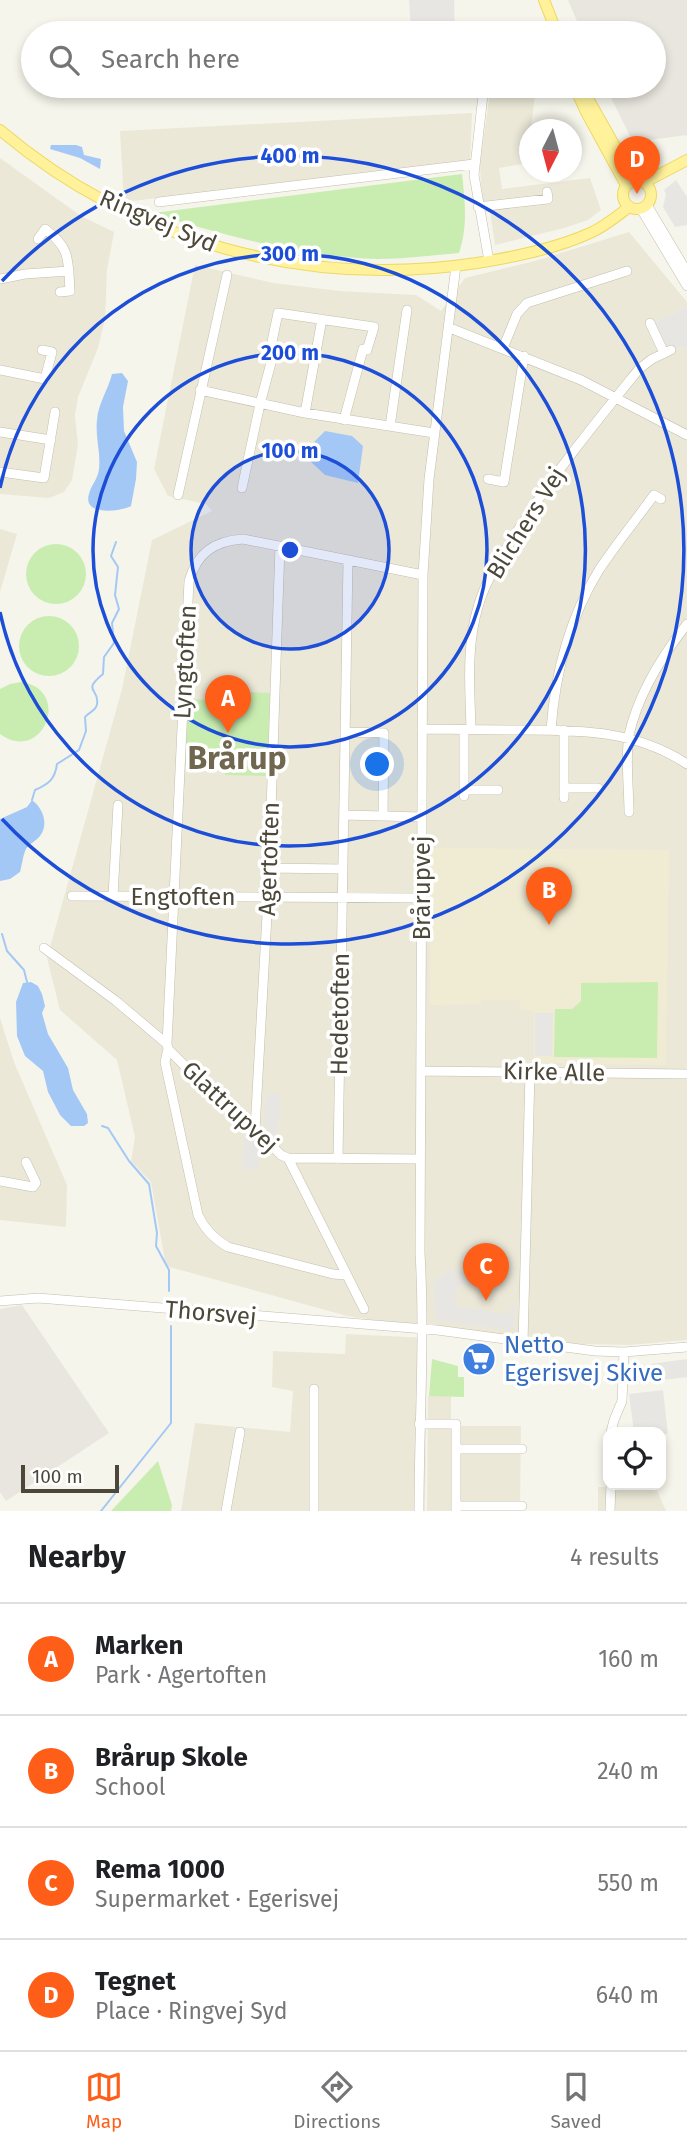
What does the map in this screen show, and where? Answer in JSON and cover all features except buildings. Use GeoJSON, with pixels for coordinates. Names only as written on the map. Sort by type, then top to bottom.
{"type":"FeatureCollection","features":[{"type":"Feature","properties":{"kind":"main road"},"geometry":{"type":"LineString","coordinates":[[538,0],[546,21]]}},
{"type":"Feature","properties":{"kind":"main road"},"geometry":{"type":"LineString","coordinates":[[544,0],[552,21]]}},
{"type":"Feature","properties":{"kind":"main road"},"geometry":{"type":"LineString","coordinates":[[580,98],[586,112],[639,185],[651,198],[635,205],[623,192],[639,185],[687,160]]}},
{"type":"Feature","properties":{"kind":"main road"},"geometry":{"type":"LineString","coordinates":[[589,98],[639,185]]}},
{"type":"Feature","properties":{"kind":"main road","name":"Ringvej Syd"},"geometry":{"type":"LineString","coordinates":[[0,130],[56,173],[101,200],[147,222],[215,247],[281,262],[350,270],[414,270],[489,261],[544,249],[581,236],[635,205]]}},
{"type":"Feature","properties":{"kind":"street"},"geometry":{"type":"LineString","coordinates":[[482,98],[474,164],[478,207],[489,261]]}},
{"type":"Feature","properties":{"kind":"street"},"geometry":{"type":"LineString","coordinates":[[159,202],[474,164]]}},
{"type":"Feature","properties":{"kind":"street"},"geometry":{"type":"LineString","coordinates":[[478,207],[548,199],[547,192]]}},
{"type":"Feature","properties":{"kind":"street"},"geometry":{"type":"LineString","coordinates":[[635,205],[687,272]]}},
{"type":"Feature","properties":{"kind":"street"},"geometry":{"type":"LineString","coordinates":[[635,205],[687,286]]}},
{"type":"Feature","properties":{"kind":"street"},"geometry":{"type":"LineString","coordinates":[[38,239],[45,229],[57,238],[67,253],[70,291],[60,292]]}},
{"type":"Feature","properties":{"kind":"street","name":"Brårupvej"},"geometry":{"type":"LineString","coordinates":[[419,1511],[422,1329],[423,575],[426,509],[456,266]]}},
{"type":"Feature","properties":{"kind":"street"},"geometry":{"type":"LineString","coordinates":[[0,279],[69,271]]}},
{"type":"Feature","properties":{"kind":"street"},"geometry":{"type":"LineString","coordinates":[[503,348],[517,314],[527,303],[627,271]]}},
{"type":"Feature","properties":{"kind":"street"},"geometry":{"type":"LineString","coordinates":[[178,495],[227,275]]}},
{"type":"Feature","properties":{"kind":"street"},"geometry":{"type":"LineString","coordinates":[[390,426],[407,310]]}},
{"type":"Feature","properties":{"kind":"street"},"geometry":{"type":"LineString","coordinates":[[242,488],[272,359],[270,351],[278,313],[374,327],[367,350],[363,349],[344,420]]}},
{"type":"Feature","properties":{"kind":"street"},"geometry":{"type":"LineString","coordinates":[[305,413],[322,319]]}},
{"type":"Feature","properties":{"kind":"street","name":"Blichers Vej"},"geometry":{"type":"LineString","coordinates":[[498,790],[464,793],[471,645],[478,607],[504,551],[565,460],[639,369],[667,351],[650,323]]}},
{"type":"Feature","properties":{"kind":"street"},"geometry":{"type":"LineString","coordinates":[[450,328],[581,380],[687,435]]}},
{"type":"Feature","properties":{"kind":"street"},"geometry":{"type":"LineString","coordinates":[[0,370],[45,379],[52,352],[42,350]]}},
{"type":"Feature","properties":{"kind":"street"},"geometry":{"type":"LineString","coordinates":[[488,480],[504,482],[524,356]]}},
{"type":"Feature","properties":{"kind":"street"},"geometry":{"type":"LineString","coordinates":[[200,390],[305,413],[435,433]]}},
{"type":"Feature","properties":{"kind":"street"},"geometry":{"type":"LineString","coordinates":[[0,472],[44,478],[55,412]]}},
{"type":"Feature","properties":{"kind":"street"},"geometry":{"type":"LineString","coordinates":[[0,432],[51,440]]}},
{"type":"Feature","properties":{"kind":"street"},"geometry":{"type":"LineString","coordinates":[[551,730],[558,671],[584,596],[600,569],[654,495],[661,499]]}},
{"type":"Feature","properties":{"kind":"street","name":"Lyngtoften"},"geometry":{"type":"LineString","coordinates":[[346,1275],[228,1247],[210,1235],[198,1215],[165,1062],[168,1046],[189,581],[193,568],[207,549],[229,540],[243,539],[423,575]]}},
{"type":"Feature","properties":{"kind":"street","name":"Agertoften"},"geometry":{"type":"LineString","coordinates":[[255,1129],[268,897],[280,546]]}},
{"type":"Feature","properties":{"kind":"street","name":"Hedetoften"},"geometry":{"type":"LineString","coordinates":[[338,1159],[348,560]]}},
{"type":"Feature","properties":{"kind":"street"},"geometry":{"type":"LineString","coordinates":[[629,812],[629,737],[650,680],[673,641],[687,624]]}},
{"type":"Feature","properties":{"kind":"street"},"geometry":{"type":"LineString","coordinates":[[422,729],[590,730],[629,737],[657,747],[687,764]]}},
{"type":"Feature","properties":{"kind":"street"},"geometry":{"type":"LineString","coordinates":[[564,730],[564,793],[598,788]]}},
{"type":"Feature","properties":{"kind":"street"},"geometry":{"type":"LineString","coordinates":[[345,732],[384,733],[383,816]]}},
{"type":"Feature","properties":{"kind":"street","name":"Engtoften"},"geometry":{"type":"LineString","coordinates":[[113,896],[118,805]]}},
{"type":"Feature","properties":{"kind":"street"},"geometry":{"type":"LineString","coordinates":[[344,816],[422,817]]}},
{"type":"Feature","properties":{"kind":"street"},"geometry":{"type":"LineString","coordinates":[[269,868],[342,869]]}},
{"type":"Feature","properties":{"kind":"street","name":"Engtoften"},"geometry":{"type":"LineString","coordinates":[[72,896],[421,898]]}},
{"type":"Feature","properties":{"kind":"street","name":"Glattrupvej"},"geometry":{"type":"LineString","coordinates":[[44,948],[116,1001],[168,1046],[202,1083],[281,1155],[288,1158],[364,1309]]}},
{"type":"Feature","properties":{"kind":"street","name":"Kirke Alle"},"geometry":{"type":"LineString","coordinates":[[421,1070],[687,1073]]}},
{"type":"Feature","properties":{"kind":"street"},"geometry":{"type":"LineString","coordinates":[[523,1343],[530,1072]]}},
{"type":"Feature","properties":{"kind":"street"},"geometry":{"type":"LineString","coordinates":[[288,1158],[421,1160]]}},
{"type":"Feature","properties":{"kind":"street"},"geometry":{"type":"LineString","coordinates":[[0,1181],[33,1187],[36,1183],[26,1162]]}},
{"type":"Feature","properties":{"kind":"street","name":"Thorsvej"},"geometry":{"type":"LineString","coordinates":[[0,1301],[38,1298],[422,1329],[523,1343],[624,1352],[687,1347]]}},
{"type":"Feature","properties":{"kind":"street"},"geometry":{"type":"LineString","coordinates":[[612,1427],[622,1401],[624,1352]]}},
{"type":"Feature","properties":{"kind":"street"},"geometry":{"type":"LineString","coordinates":[[314,1389],[314,1511]]}},
{"type":"Feature","properties":{"kind":"street"},"geometry":{"type":"LineString","coordinates":[[419,1424],[456,1424],[456,1509],[522,1506]]}},
{"type":"Feature","properties":{"kind":"street"},"geometry":{"type":"LineString","coordinates":[[226,1511],[240,1432]]}},
{"type":"Feature","properties":{"kind":"street"},"geometry":{"type":"LineString","coordinates":[[456,1449],[522,1449]]}},
{"type":"Feature","properties":{"kind":"street"},"geometry":{"type":"LineString","coordinates":[[610,1511],[611,1490]]}},
{"type":"Feature","properties":{"kind":"shaded area"},"geometry":{"type":"Polygon","coordinates":[[[409,0],[454,0],[455,21],[410,21],[409,0]]]}},
{"type":"Feature","properties":{"kind":"shaded area"},"geometry":{"type":"Polygon","coordinates":[[[568,0],[687,0],[687,135],[633,142],[611,98],[666,98],[666,21],[577,21],[568,0]]]}},
{"type":"Feature","properties":{"kind":"shaded area"},"geometry":{"type":"Polygon","coordinates":[[[489,98],[535,98],[532,119],[519,119],[519,164],[499,168],[502,189],[582,182],[582,179],[590,178],[601,210],[588,220],[564,228],[495,245],[489,204],[482,204],[480,163],[489,98]]]}},
{"type":"Feature","properties":{"kind":"shaded area"},"geometry":{"type":"Polygon","coordinates":[[[472,113],[470,161],[124,202],[120,131],[472,113]]]}},
{"type":"Feature","properties":{"kind":"shaded area"},"geometry":{"type":"Polygon","coordinates":[[[0,158],[81,216],[114,232],[107,270],[105,319],[98,348],[78,397],[75,415],[78,445],[72,480],[64,492],[49,498],[0,494],[0,158]]]}},
{"type":"Feature","properties":{"kind":"shaded area"},"geometry":{"type":"Polygon","coordinates":[[[676,180],[687,197],[687,225],[675,227],[663,207],[666,194],[664,190],[676,180]]]}},
{"type":"Feature","properties":{"kind":"shaded area"},"geometry":{"type":"Polygon","coordinates":[[[629,232],[687,302],[687,306],[654,323],[671,347],[687,348],[687,1340],[630,1345],[581,1344],[429,1328],[347,1316],[166,1266],[151,1182],[131,1161],[135,1137],[117,1060],[60,1010],[47,958],[122,689],[152,540],[212,511],[206,504],[168,496],[154,469],[195,265],[273,283],[340,291],[416,295],[441,311],[465,278],[535,261],[629,232]]]}},
{"type":"Feature","properties":{"kind":"shaded area"},"geometry":{"type":"Polygon","coordinates":[[[687,306],[687,348],[665,349],[654,323],[687,306]]]}},
{"type":"Feature","properties":{"kind":"shaded area"},"geometry":{"type":"Polygon","coordinates":[[[0,529],[17,534],[0,592],[0,529]]]}},
{"type":"Feature","properties":{"kind":"shaded area"},"geometry":{"type":"Polygon","coordinates":[[[431,848],[669,850],[666,1065],[534,1063],[534,1011],[520,1010],[520,1000],[481,1000],[481,1004],[430,1005],[431,848]]]}},
{"type":"Feature","properties":{"kind":"shaded area"},"geometry":{"type":"Polygon","coordinates":[[[535,1013],[553,1013],[552,1056],[535,1056],[535,1013]]]}},
{"type":"Feature","properties":{"kind":"shaded area"},"geometry":{"type":"Polygon","coordinates":[[[0,1018],[14,1062],[67,1185],[66,1227],[0,1220],[0,1018]]]}},
{"type":"Feature","properties":{"kind":"shaded area"},"geometry":{"type":"Polygon","coordinates":[[[266,1094],[280,1094],[278,1137],[273,1136],[264,1124],[266,1094]]]}},
{"type":"Feature","properties":{"kind":"shaded area"},"geometry":{"type":"Polygon","coordinates":[[[244,1136],[251,1136],[258,1141],[258,1169],[243,1170],[244,1136]]]}},
{"type":"Feature","properties":{"kind":"shaded area"},"geometry":{"type":"Polygon","coordinates":[[[487,1255],[486,1285],[458,1285],[455,1306],[509,1314],[511,1306],[516,1307],[513,1331],[439,1320],[436,1315],[433,1284],[448,1271],[468,1271],[470,1256],[487,1255]]]}},
{"type":"Feature","properties":{"kind":"shaded area"},"geometry":{"type":"Polygon","coordinates":[[[22,1305],[109,1433],[6,1501],[0,1492],[0,1309],[22,1305]]]}},
{"type":"Feature","properties":{"kind":"shaded area"},"geometry":{"type":"Polygon","coordinates":[[[346,1334],[427,1338],[425,1511],[181,1511],[195,1423],[290,1432],[293,1391],[272,1387],[273,1351],[345,1354],[346,1334]]]}},
{"type":"Feature","properties":{"kind":"shaded area"},"geometry":{"type":"Polygon","coordinates":[[[687,1359],[687,1377],[631,1384],[629,1367],[687,1359]]]}},
{"type":"Feature","properties":{"kind":"shaded area"},"geometry":{"type":"Polygon","coordinates":[[[663,1390],[668,1434],[666,1427],[633,1427],[629,1394],[663,1390]]]}},
{"type":"Feature","properties":{"kind":"shaded area"},"geometry":{"type":"Polygon","coordinates":[[[428,1396],[451,1396],[451,1426],[521,1426],[520,1511],[427,1511],[428,1396]]]}},
{"type":"Feature","properties":{"kind":"shaded area"},"geometry":{"type":"Polygon","coordinates":[[[598,1487],[603,1487],[603,1490],[657,1490],[666,1511],[598,1511],[598,1487]]]}},
{"type":"Feature","properties":{"kind":"green space"},"geometry":{"type":"Polygon","coordinates":[[[462,174],[465,224],[459,253],[379,259],[321,254],[236,237],[153,213],[462,174]]]}},
{"type":"Feature","properties":{"kind":"green space"},"geometry":{"type":"Polygon","coordinates":[[[56,544],[77,553],[86,574],[77,595],[56,604],[35,595],[26,574],[35,553],[56,544]]]}},
{"type":"Feature","properties":{"kind":"green space"},"geometry":{"type":"Polygon","coordinates":[[[49,616],[70,625],[79,646],[70,667],[49,676],[28,667],[19,646],[28,625],[49,616]]]}},
{"type":"Feature","properties":{"kind":"green space"},"geometry":{"type":"Polygon","coordinates":[[[21,682],[37,688],[46,697],[49,710],[39,733],[29,740],[15,741],[0,734],[0,689],[21,682]]]}},
{"type":"Feature","properties":{"kind":"green space"},"geometry":{"type":"Polygon","coordinates":[[[229,691],[270,693],[267,776],[225,775],[225,768],[185,766],[188,699],[228,701],[229,691]]]}},
{"type":"Feature","properties":{"kind":"green space"},"geometry":{"type":"Polygon","coordinates":[[[658,982],[657,1058],[554,1057],[555,1009],[572,1009],[581,1001],[581,983],[658,982]]]}},
{"type":"Feature","properties":{"kind":"green space"},"geometry":{"type":"Polygon","coordinates":[[[432,1359],[458,1366],[458,1377],[464,1377],[464,1397],[429,1396],[432,1359]]]}},
{"type":"Feature","properties":{"kind":"green space"},"geometry":{"type":"Polygon","coordinates":[[[158,1461],[172,1505],[171,1511],[111,1511],[158,1461]]]}},
{"type":"Feature","properties":{"kind":"water"},"geometry":{"type":"Polygon","coordinates":[[[51,145],[82,147],[84,155],[101,159],[100,169],[80,158],[50,149],[51,145]]]}},
{"type":"Feature","properties":{"kind":"water"},"geometry":{"type":"Polygon","coordinates":[[[122,373],[128,381],[123,407],[124,431],[137,462],[131,506],[119,510],[96,509],[88,501],[99,469],[98,414],[112,374],[122,373]]]}},
{"type":"Feature","properties":{"kind":"water"},"geometry":{"type":"Polygon","coordinates":[[[325,431],[352,436],[363,446],[358,483],[325,475],[309,460],[309,447],[325,431]]]}},
{"type":"Feature","properties":{"kind":"water"},"geometry":{"type":"Polygon","coordinates":[[[32,800],[44,816],[43,831],[26,849],[20,872],[10,879],[0,881],[0,819],[27,807],[32,800]]]}},
{"type":"Feature","properties":{"kind":"water"},"geometry":{"type":"Polygon","coordinates":[[[31,982],[38,986],[42,994],[45,1006],[42,1013],[48,1034],[68,1068],[73,1090],[87,1114],[88,1123],[84,1126],[71,1126],[60,1115],[48,1092],[43,1071],[25,1056],[17,1036],[16,1002],[23,983],[31,982]]]}},
{"type":"Feature","properties":{"kind":"waterway"},"geometry":{"type":"LineString","coordinates":[[32,800],[35,790],[53,777],[57,764],[79,750],[86,731],[85,717],[97,706],[92,687],[103,674],[104,657],[114,643],[112,623],[119,609],[115,595],[118,567],[111,556],[116,542]]}},
{"type":"Feature","properties":{"kind":"waterway"},"geometry":{"type":"LineString","coordinates":[[2,934],[7,951],[24,970],[27,982]]}},
{"type":"Feature","properties":{"kind":"waterway"},"geometry":{"type":"LineString","coordinates":[[102,1126],[108,1128],[129,1161],[149,1184],[157,1233],[156,1246],[169,1270],[169,1291]]}},
{"type":"Feature","properties":{"kind":"waterway"},"geometry":{"type":"LineString","coordinates":[[101,1511],[171,1423],[171,1326]]}},
{"type":"Feature","properties":{"kind":"place","name":"Tegnet"},"geometry":{"type":"Point","coordinates":[637,194]}},
{"type":"Feature","properties":{"kind":"place","name":"Marken"},"geometry":{"type":"Point","coordinates":[228,733]}},
{"type":"Feature","properties":{"kind":"place","name":"Brårup Skole"},"geometry":{"type":"Point","coordinates":[549,925]}},
{"type":"Feature","properties":{"kind":"place","name":"Rema 1000"},"geometry":{"type":"Point","coordinates":[486,1301]}},
{"type":"Feature","properties":{"kind":"place","name":"Netto Egerisvej Skive"},"geometry":{"type":"Point","coordinates":[479,1359]}},
{"type":"Feature","properties":{"kind":"district","name":"Brårup"},"geometry":{"type":"Point","coordinates":[237,758]}}]}
